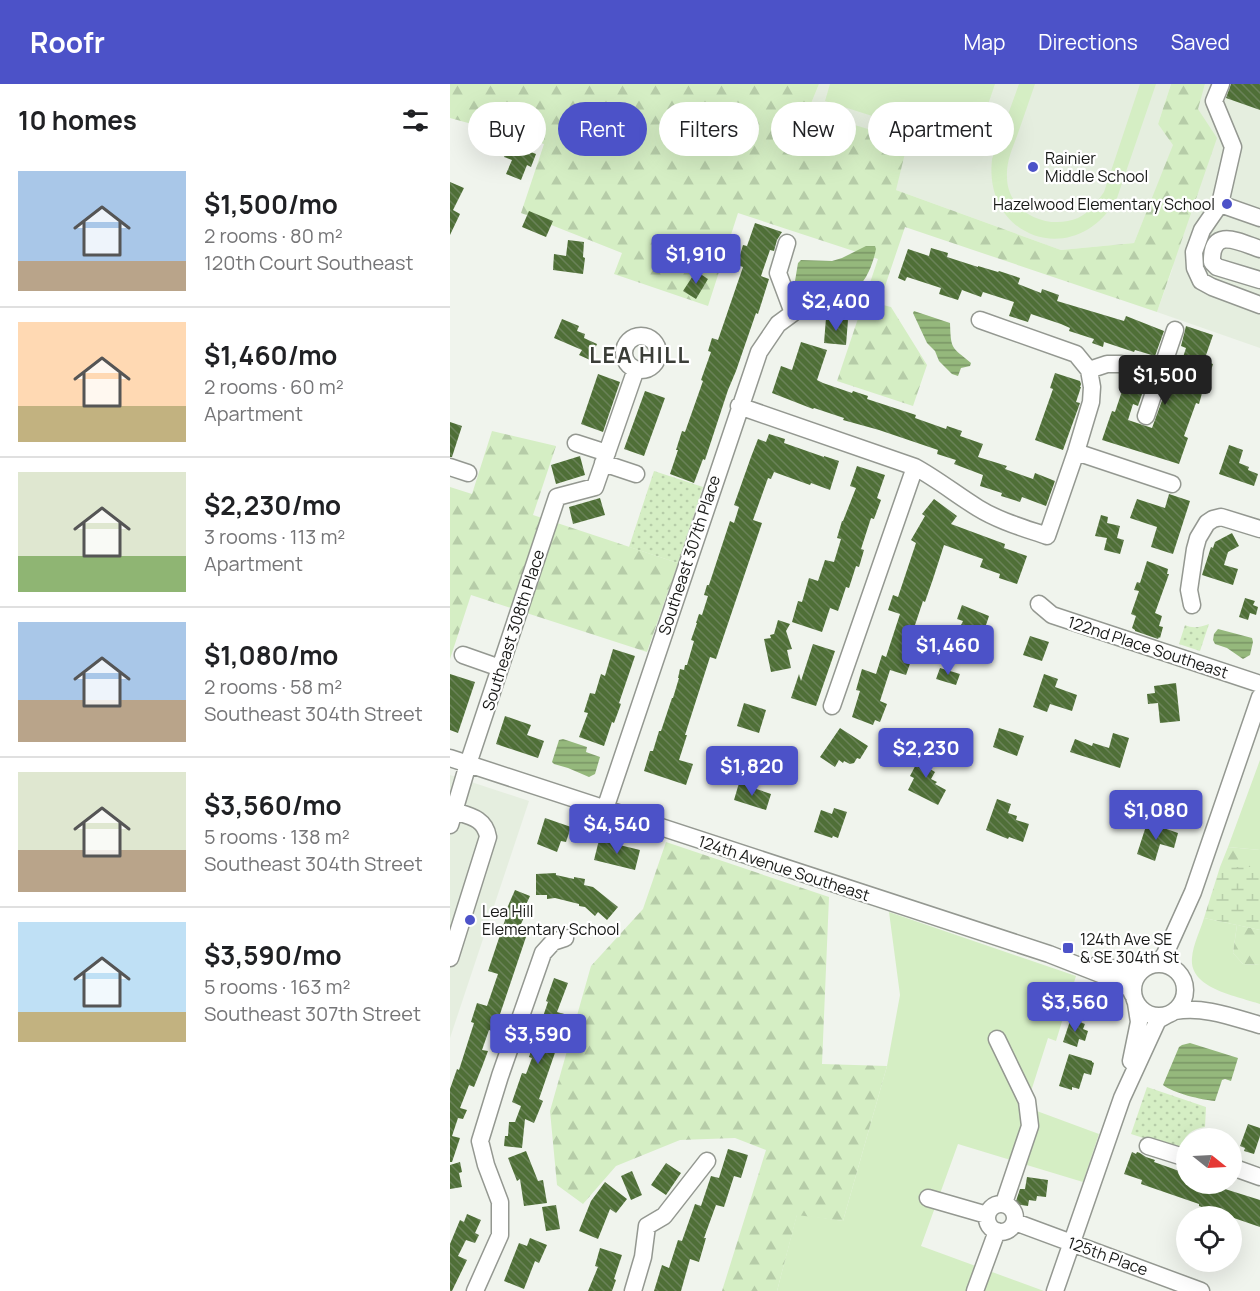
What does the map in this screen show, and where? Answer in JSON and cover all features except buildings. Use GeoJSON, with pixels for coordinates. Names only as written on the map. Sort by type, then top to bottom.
{"type":"FeatureCollection","features":[{"type":"Feature","properties":{"kind":"street"},"geometry":{"type":"LineString","coordinates":[[1221,84],[1215,101],[1233,147],[1220,204],[1202,230],[1194,252],[1195,268],[1201,281],[1260,305]]}},
{"type":"Feature","properties":{"kind":"street"},"geometry":{"type":"LineString","coordinates":[[1220,204],[1260,218]]}},
{"type":"Feature","properties":{"kind":"street"},"geometry":{"type":"LineString","coordinates":[[1260,249],[1227,238],[1215,243],[1212,253],[1212,262],[1217,267],[1260,280]]}},
{"type":"Feature","properties":{"kind":"street","name":"Southeast 307th Place"},"geometry":{"type":"LineString","coordinates":[[605,809],[759,352],[778,324],[794,313],[778,273],[787,243]]}},
{"type":"Feature","properties":{"kind":"street"},"geometry":{"type":"LineString","coordinates":[[740,406],[915,467],[978,508],[1047,536],[1091,402],[1092,387],[1089,370],[1076,354],[980,320]]}},
{"type":"Feature","properties":{"kind":"street"},"geometry":{"type":"LineString","coordinates":[[1146,416],[1175,330]]}},
{"type":"Feature","properties":{"kind":"street"},"geometry":{"type":"LineString","coordinates":[[1089,370],[1107,364],[1121,364],[1159,377]]}},
{"type":"Feature","properties":{"kind":"street"},"geometry":{"type":"LineString","coordinates":[[605,458],[636,369]]}},
{"type":"Feature","properties":{"kind":"street"},"geometry":{"type":"LineString","coordinates":[[576,443],[636,474]]}},
{"type":"Feature","properties":{"kind":"street"},"geometry":{"type":"LineString","coordinates":[[1076,452],[1172,484]]}},
{"type":"Feature","properties":{"kind":"street","name":"Southeast 308th Place"},"geometry":{"type":"LineString","coordinates":[[452,818],[557,497],[595,487],[605,458]]}},
{"type":"Feature","properties":{"kind":"street"},"geometry":{"type":"LineString","coordinates":[[450,467],[468,473]]}},
{"type":"Feature","properties":{"kind":"street"},"geometry":{"type":"LineString","coordinates":[[832,706],[915,467]]}},
{"type":"Feature","properties":{"kind":"street"},"geometry":{"type":"LineString","coordinates":[[1192,604],[1189,590],[1195,549],[1207,524],[1221,517],[1260,529]]}},
{"type":"Feature","properties":{"kind":"street","name":"122nd Place Southeast"},"geometry":{"type":"LineString","coordinates":[[1038,604],[1052,615],[1260,684]]}},
{"type":"Feature","properties":{"kind":"street"},"geometry":{"type":"LineString","coordinates":[[463,654],[500,668]]}},
{"type":"Feature","properties":{"kind":"street"},"geometry":{"type":"LineString","coordinates":[[1122,1098],[1139,1022],[1133,987],[1140,972],[1160,961],[1165,954],[1193,892],[1260,697]]}},
{"type":"Feature","properties":{"kind":"street","name":"124th Avenue Southeast"},"geometry":{"type":"LineString","coordinates":[[450,758],[1049,954],[1118,981],[1130,989],[1135,999]]}},
{"type":"Feature","properties":{"kind":"street"},"geometry":{"type":"LineString","coordinates":[[450,958],[488,837],[481,821],[476,818],[452,818]]}},
{"type":"Feature","properties":{"kind":"street"},"geometry":{"type":"LineString","coordinates":[[1054,1291],[1122,1098],[1156,1023],[1181,1004],[1184,996],[1184,983],[1178,958],[1193,892]]}},
{"type":"Feature","properties":{"kind":"street"},"geometry":{"type":"LineString","coordinates":[[475,1291],[500,1235],[500,1202],[480,1141],[543,952],[553,942],[565,938]]}},
{"type":"Feature","properties":{"kind":"street","name":"124th Avenue Southeast"},"geometry":{"type":"LineString","coordinates":[[1049,954],[1113,968],[1130,970],[1151,966]]}},
{"type":"Feature","properties":{"kind":"street"},"geometry":{"type":"LineString","coordinates":[[1151,966],[1163,964],[1171,967],[1178,972],[1193,995],[1260,1025]]}},
{"type":"Feature","properties":{"kind":"street"},"geometry":{"type":"LineString","coordinates":[[1135,999],[1142,1010],[1158,1016],[1186,1009],[1206,1011],[1260,1025]]}},
{"type":"Feature","properties":{"kind":"street"},"geometry":{"type":"LineString","coordinates":[[997,1039],[1027,1101],[1030,1126],[1004,1203]]}},
{"type":"Feature","properties":{"kind":"street"},"geometry":{"type":"LineString","coordinates":[[1148,1146],[1176,1155]]}},
{"type":"Feature","properties":{"kind":"street"},"geometry":{"type":"LineString","coordinates":[[633,1291],[643,1257],[647,1227],[664,1216],[707,1161]]}},
{"type":"Feature","properties":{"kind":"street"},"geometry":{"type":"LineString","coordinates":[[1242,1171],[1260,1177]]}},
{"type":"Feature","properties":{"kind":"street"},"geometry":{"type":"LineString","coordinates":[[928,1198],[987,1215]]}},
{"type":"Feature","properties":{"kind":"street"},"geometry":{"type":"LineString","coordinates":[[1004,1203],[1012,1208],[1016,1217],[1015,1222],[1010,1229],[997,1232],[989,1226],[987,1215],[994,1205],[1004,1203]]}},
{"type":"Feature","properties":{"kind":"street","name":"125th Place"},"geometry":{"type":"LineString","coordinates":[[1015,1222],[1201,1291]]}},
{"type":"Feature","properties":{"kind":"street"},"geometry":{"type":"LineString","coordinates":[[975,1291],[997,1232]]}},
{"type":"Feature","properties":{"kind":"shaded area","name":"Rainier Middle School"},"geometry":{"type":"Polygon","coordinates":[[[819,84],[1171,84],[1158,124],[1174,145],[1134,243],[1061,250],[896,190],[856,154],[856,102],[812,102],[819,84]]]}},
{"type":"Feature","properties":{"kind":"shaded area","name":"Hazelwood Elementary School"},"geometry":{"type":"Polygon","coordinates":[[[1205,84],[1260,84],[1260,348],[1157,312],[1172,270],[1197,109],[1205,84]]]}},
{"type":"Feature","properties":{"kind":"shaded area"},"geometry":{"type":"Polygon","coordinates":[[[866,246],[875,246],[876,249],[867,275],[857,288],[848,287],[839,297],[818,299],[812,291],[795,281],[798,263],[801,260],[832,261],[866,246]]]}},
{"type":"Feature","properties":{"kind":"shaded area"},"geometry":{"type":"Polygon","coordinates":[[[914,311],[950,323],[953,347],[971,363],[970,366],[961,368],[958,376],[952,374],[939,361],[935,351],[927,343],[914,311]]]}},
{"type":"Feature","properties":{"kind":"shaded area"},"geometry":{"type":"Polygon","coordinates":[[[1218,629],[1252,638],[1250,655],[1243,659],[1227,648],[1215,644],[1214,634],[1218,629]]]}},
{"type":"Feature","properties":{"kind":"shaded area"},"geometry":{"type":"Polygon","coordinates":[[[563,739],[587,747],[586,752],[600,757],[595,774],[589,777],[552,762],[559,740],[563,739]]]}},
{"type":"Feature","properties":{"kind":"shaded area","name":"Lea Hill Elementary School"},"geometry":{"type":"Polygon","coordinates":[[[450,775],[529,801],[450,1038],[450,775]]]}},
{"type":"Feature","properties":{"kind":"shaded area"},"geometry":{"type":"Polygon","coordinates":[[[1190,1043],[1238,1058],[1231,1081],[1222,1080],[1215,1101],[1188,1096],[1163,1085],[1179,1047],[1190,1043]]]}},
{"type":"Feature","properties":{"kind":"green space"},"geometry":{"type":"Polygon","coordinates":[[[450,84],[819,84],[812,102],[771,102],[771,156],[856,156],[856,125],[868,129],[868,156],[904,156],[896,190],[1061,250],[1134,243],[1173,145],[1158,124],[1171,84],[1205,84],[1198,109],[1217,138],[1157,312],[905,227],[879,304],[891,307],[927,365],[913,406],[837,381],[878,259],[738,213],[708,306],[614,274],[622,253],[521,213],[540,156],[546,156],[546,102],[468,102],[468,123],[450,118],[450,84]]]}},
{"type":"Feature","properties":{"kind":"green space"},"geometry":{"type":"Polygon","coordinates":[[[830,84],[995,84],[989,102],[868,102],[868,115],[856,111],[856,102],[825,101],[830,84]]]}},
{"type":"Feature","properties":{"kind":"green space"},"geometry":{"type":"Polygon","coordinates":[[[1019,84],[1035,84],[1014,143],[1014,102],[1019,84]]]}},
{"type":"Feature","properties":{"kind":"green space"},"geometry":{"type":"Polygon","coordinates":[[[1140,84],[1156,84],[1117,198],[1100,220],[1079,234],[1057,239],[1036,236],[1017,226],[1002,209],[993,187],[993,156],[1010,156],[1007,172],[1009,189],[1021,209],[1031,216],[1054,222],[1078,218],[1099,200],[1104,192],[1140,84]]]}},
{"type":"Feature","properties":{"kind":"green space"},"geometry":{"type":"Polygon","coordinates":[[[492,431],[556,446],[533,515],[678,563],[647,652],[471,595],[450,659],[450,487],[472,494],[492,431]]]}},
{"type":"Feature","properties":{"kind":"green space"},"geometry":{"type":"Polygon","coordinates":[[[654,471],[703,487],[678,563],[629,547],[654,471]]]}},
{"type":"Feature","properties":{"kind":"green space"},"geometry":{"type":"Polygon","coordinates":[[[1209,624],[1200,651],[1179,644],[1185,625],[1197,627],[1209,624]]]}},
{"type":"Feature","properties":{"kind":"green space"},"geometry":{"type":"Polygon","coordinates":[[[1260,760],[1260,850],[1228,847],[1260,760]]]}},
{"type":"Feature","properties":{"kind":"green space"},"geometry":{"type":"Polygon","coordinates":[[[666,842],[829,897],[822,1064],[887,1066],[843,1221],[797,1215],[777,1291],[722,1291],[766,1150],[735,1138],[680,1140],[616,1166],[583,1204],[557,1185],[550,1111],[591,966],[643,909],[666,842]]]}},
{"type":"Feature","properties":{"kind":"green space"},"geometry":{"type":"Polygon","coordinates":[[[1228,847],[1260,850],[1260,867],[1220,867],[1228,847]]]}},
{"type":"Feature","properties":{"kind":"green space"},"geometry":{"type":"Polygon","coordinates":[[[1220,867],[1260,867],[1260,930],[1204,918],[1220,867]]]}},
{"type":"Feature","properties":{"kind":"green space"},"geometry":{"type":"Polygon","coordinates":[[[889,912],[1076,976],[1056,1041],[1048,1038],[1026,1107],[1099,1134],[1083,1182],[958,1144],[921,1246],[1044,1291],[777,1291],[797,1214],[843,1221],[887,1066],[900,995],[889,912]]]}},
{"type":"Feature","properties":{"kind":"green space"},"geometry":{"type":"Polygon","coordinates":[[[1204,918],[1237,925],[1233,953],[1243,964],[1260,965],[1260,1004],[1217,990],[1198,977],[1193,969],[1192,958],[1204,918]]]}},
{"type":"Feature","properties":{"kind":"green space"},"geometry":{"type":"Polygon","coordinates":[[[1237,925],[1260,930],[1260,965],[1243,964],[1233,953],[1237,925]]]}},
{"type":"Feature","properties":{"kind":"green space"},"geometry":{"type":"Polygon","coordinates":[[[1147,1087],[1206,1107],[1205,1127],[1176,1128],[1176,1148],[1131,1134],[1147,1087]]]}},
{"type":"Feature","properties":{"kind":"place","name":"Rainier Middle School"},"geometry":{"type":"Point","coordinates":[1033,167]}},
{"type":"Feature","properties":{"kind":"place","name":"Hazelwood Elementary School"},"geometry":{"type":"Point","coordinates":[1227,204]}},
{"type":"Feature","properties":{"kind":"place","name":"Lea Hill Elementary School"},"geometry":{"type":"Point","coordinates":[470,920]}},
{"type":"Feature","properties":{"kind":"place","name":"124th Ave SE & SE 304th St"},"geometry":{"type":"Point","coordinates":[1068,948]}},
{"type":"Feature","properties":{"kind":"district","name":"LEA HILL"},"geometry":{"type":"Point","coordinates":[640,355]}}]}
